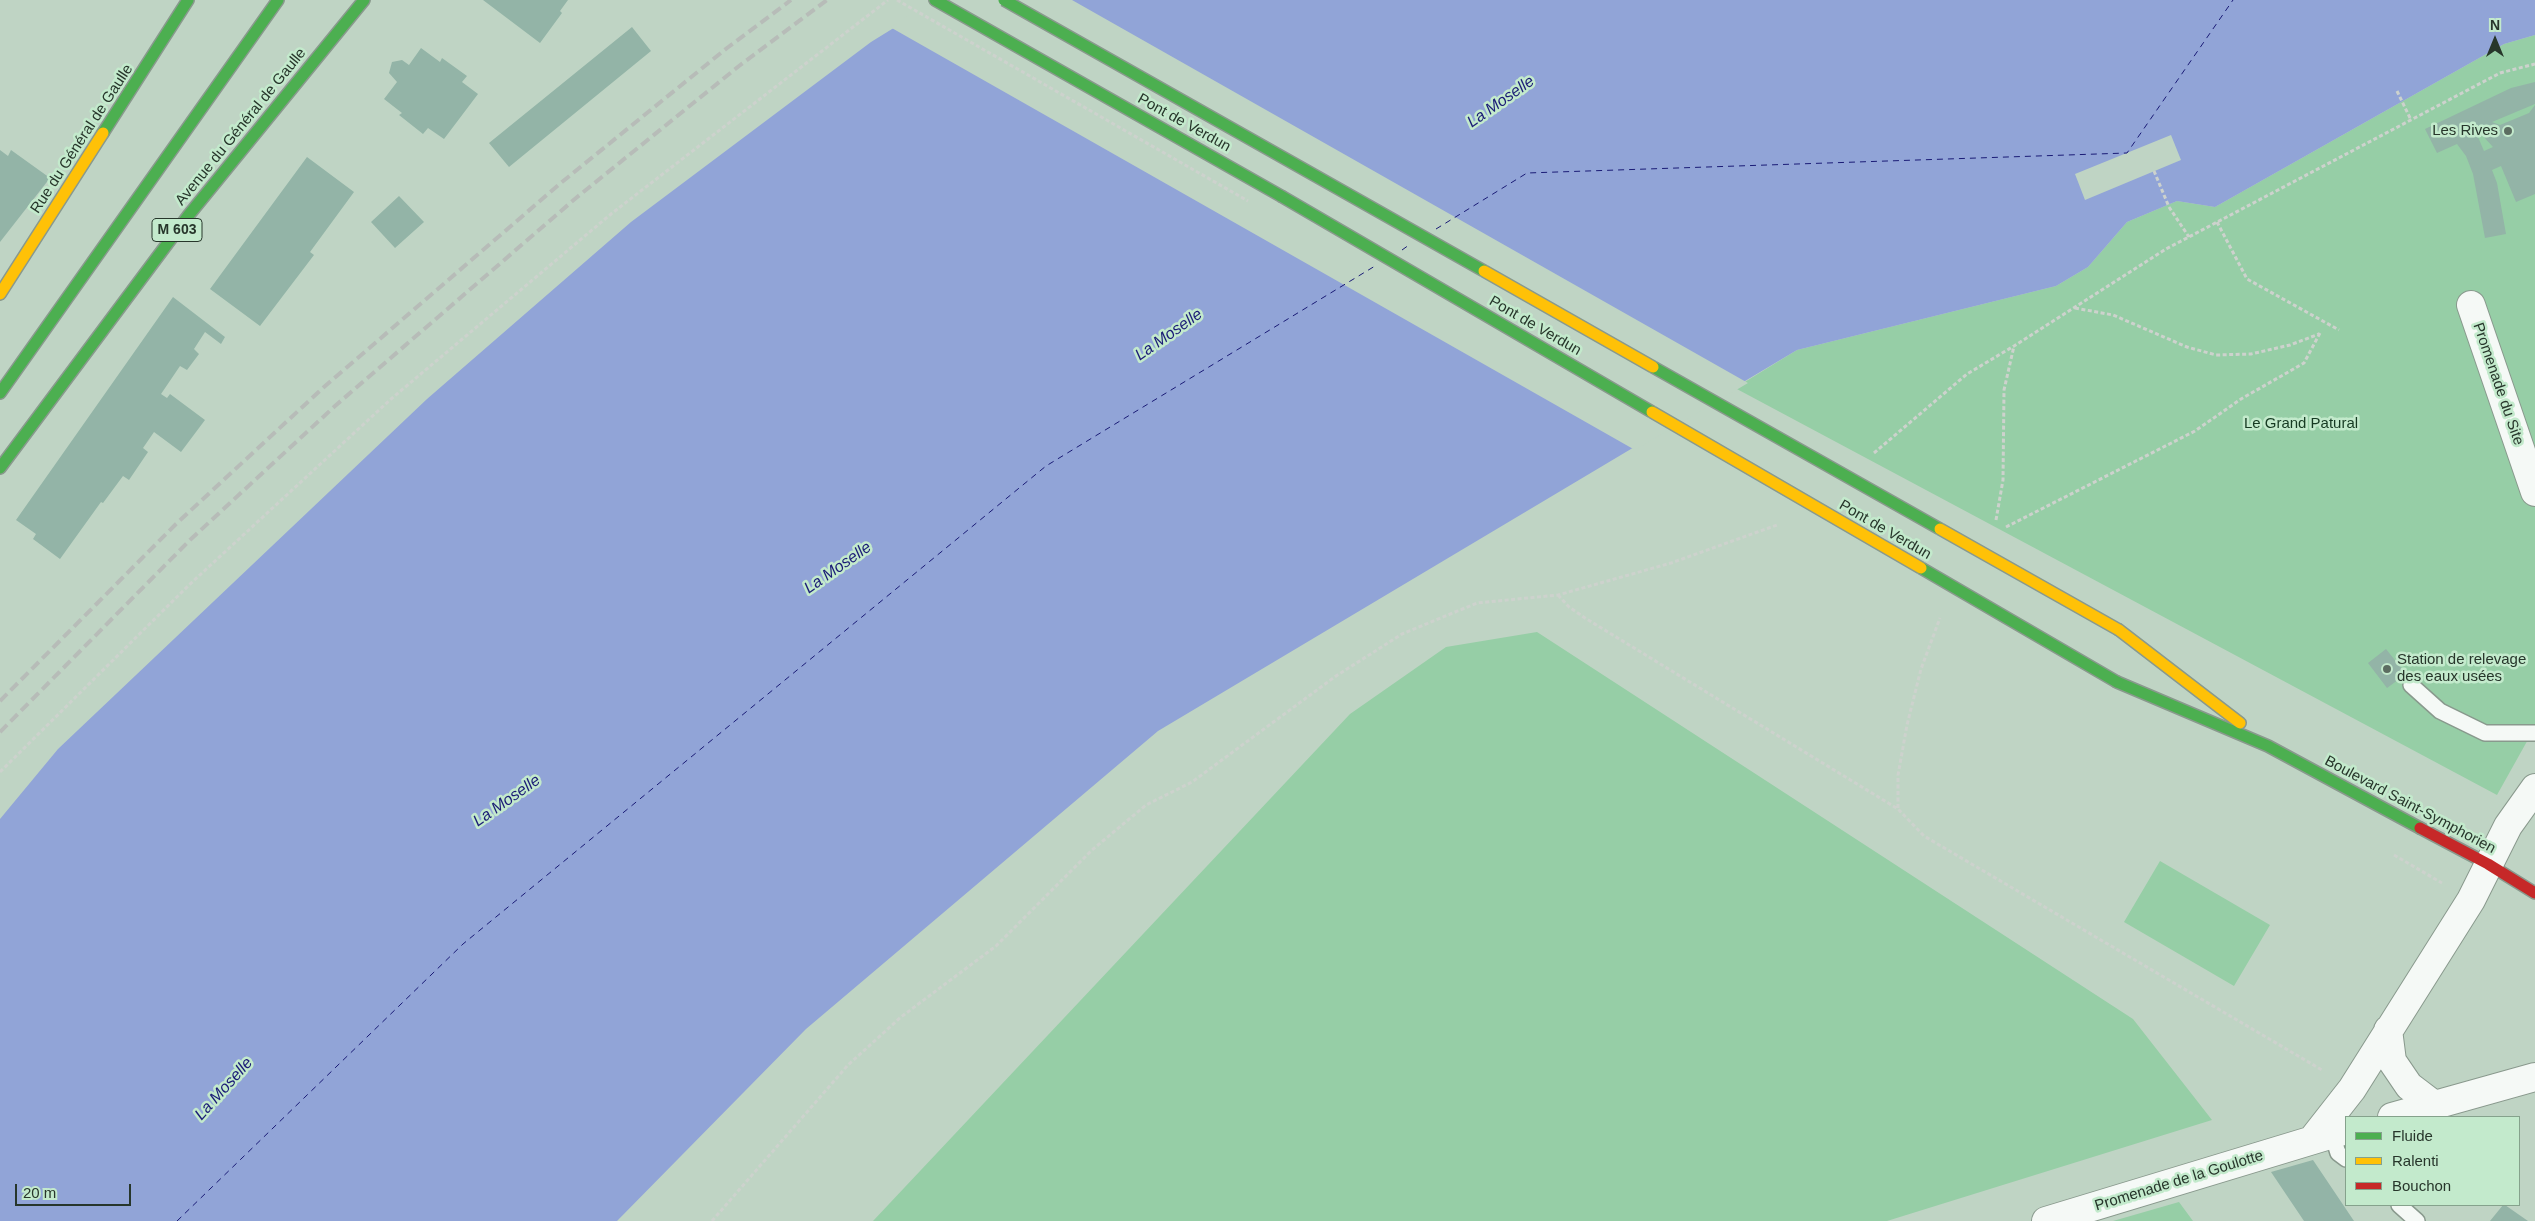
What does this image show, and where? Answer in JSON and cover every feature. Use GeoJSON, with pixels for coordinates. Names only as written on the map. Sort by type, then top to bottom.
{"type":"FeatureCollection","features":[{"type":"Feature","properties":{"kind":"main road","name":"Rue du Général de Gaulle"},"geometry":{"type":"LineString","coordinates":[[0,294],[188,0]]}},
{"type":"Feature","properties":{"kind":"main road"},"geometry":{"type":"LineString","coordinates":[[0,393],[278,0]]}},
{"type":"Feature","properties":{"kind":"main road","name":"Avenue du Général de Gaulle"},"geometry":{"type":"LineString","coordinates":[[0,468],[188,216],[364,0]]}},
{"type":"Feature","properties":{"kind":"main road","name":"Pont de Verdun"},"geometry":{"type":"LineString","coordinates":[[935,0],[1282,196],[2117,682]]}},
{"type":"Feature","properties":{"kind":"main road","name":"Pont de Verdun"},"geometry":{"type":"LineString","coordinates":[[1004,0],[2119,630]]}},
{"type":"Feature","properties":{"kind":"main road","name":"Boulevard Saint-Symphorien"},"geometry":{"type":"LineString","coordinates":[[2119,630],[2268,746]]}},
{"type":"Feature","properties":{"kind":"main road","name":"Boulevard Saint-Symphorien"},"geometry":{"type":"LineString","coordinates":[[2117,682],[2268,746],[2488,864],[2535,893]]}},
{"type":"Feature","properties":{"kind":"street","name":"Promenade du Site"},"geometry":{"type":"LineString","coordinates":[[2471,305],[2535,492]]}},
{"type":"Feature","properties":{"kind":"street"},"geometry":{"type":"LineString","coordinates":[[2330,1135],[2352,1089],[2471,900],[2508,826],[2535,788]]}},
{"type":"Feature","properties":{"kind":"street"},"geometry":{"type":"LineString","coordinates":[[2388,1030],[2392,1061],[2408,1086],[2434,1105]]}},
{"type":"Feature","properties":{"kind":"street"},"geometry":{"type":"LineString","coordinates":[[2396,1116],[2535,1077]]}},
{"type":"Feature","properties":{"kind":"street","name":"Promenade de la Goulotte"},"geometry":{"type":"LineString","coordinates":[[2046,1221],[2330,1135]]}},
{"type":"Feature","properties":{"kind":"lane"},"geometry":{"type":"LineString","coordinates":[[2411,685],[2440,711],[2484,733],[2535,733]]}},
{"type":"Feature","properties":{"kind":"lane"},"geometry":{"type":"LineString","coordinates":[[2330,1135],[2338,1152],[2345,1158]]}},
{"type":"Feature","properties":{"kind":"lane"},"geometry":{"type":"LineString","coordinates":[[2399,1206],[2418,1221]]}},
{"type":"Feature","properties":{"kind":"path"},"geometry":{"type":"LineString","coordinates":[[0,772],[189,585],[390,399],[611,214],[888,0]]}},
{"type":"Feature","properties":{"kind":"path"},"geometry":{"type":"LineString","coordinates":[[1870,456],[1967,374],[2189,237],[2500,73],[2535,64]]}},
{"type":"Feature","properties":{"kind":"path"},"geometry":{"type":"LineString","coordinates":[[2397,91],[2411,120]]}},
{"type":"Feature","properties":{"kind":"path"},"geometry":{"type":"LineString","coordinates":[[2154,171],[2170,207],[2189,237]]}},
{"type":"Feature","properties":{"kind":"path"},"geometry":{"type":"LineString","coordinates":[[2217,222],[2247,279],[2339,330]]}},
{"type":"Feature","properties":{"kind":"path"},"geometry":{"type":"LineString","coordinates":[[2003,529],[2195,431],[2241,399],[2304,363],[2320,334],[2290,345],[2251,354],[2216,355],[2187,347],[2113,315],[2074,308]]}},
{"type":"Feature","properties":{"kind":"path"},"geometry":{"type":"LineString","coordinates":[[712,1221],[848,1064],[901,1017],[996,946],[1092,850],[1146,805],[1192,782],[1336,676],[1402,634],[1477,603],[1558,595],[1671,563],[1778,524]]}},
{"type":"Feature","properties":{"kind":"path"},"geometry":{"type":"LineString","coordinates":[[1558,595],[1568,607],[1585,618],[1898,809],[1924,836],[2352,1089]]}},
{"type":"Feature","properties":{"kind":"green space","name":"Le Grand Patural"},"geometry":{"type":"Polygon","coordinates":[[[2535,35],[2535,727],[2497,795],[1735,388],[1797,350],[2056,286],[2088,267],[2127,222],[2177,201],[2215,207],[2504,44],[2535,35]]]}},
{"type":"Feature","properties":{"kind":"green space"},"geometry":{"type":"Polygon","coordinates":[[[1537,632],[2133,1019],[2212,1120],[1887,1221],[873,1221],[1350,714],[1446,647],[1537,632]]]}},
{"type":"Feature","properties":{"kind":"green space"},"geometry":{"type":"Polygon","coordinates":[[[2160,861],[2270,925],[2234,986],[2124,922],[2160,861]]]}},
{"type":"Feature","properties":{"kind":"green space"},"geometry":{"type":"Polygon","coordinates":[[[2179,1202],[2193,1221],[2113,1221],[2179,1202]]]}},
{"type":"Feature","properties":{"kind":"water","name":"La Moselle"},"geometry":{"type":"Polygon","coordinates":[[[939,0],[2535,0],[2535,35],[2504,44],[2215,207],[2177,201],[2127,222],[2088,267],[2056,286],[1797,350],[1158,731],[806,1029],[617,1221],[0,1221],[0,819],[58,749],[427,399],[631,222],[871,42],[939,0]]]}},
{"type":"Feature","properties":{"kind":"pier"},"geometry":{"type":"Polygon","coordinates":[[[934,0],[1072,0],[1748,383],[1635,450],[890,27],[934,0]]]}},
{"type":"Feature","properties":{"kind":"pier"},"geometry":{"type":"Polygon","coordinates":[[[2171,135],[2181,160],[2085,200],[2075,174],[2171,135]]]}},
{"type":"Feature","properties":{"kind":"building"},"geometry":{"type":"Polygon","coordinates":[[[483,0],[568,0],[560,11],[562,13],[540,43],[483,0]]]}},
{"type":"Feature","properties":{"kind":"building"},"geometry":{"type":"Polygon","coordinates":[[[632,27],[651,51],[509,167],[489,143],[632,27]]]}},
{"type":"Feature","properties":{"kind":"building"},"geometry":{"type":"Polygon","coordinates":[[[421,48],[440,62],[442,58],[467,76],[462,82],[478,94],[444,139],[428,128],[423,134],[399,115],[402,113],[384,99],[397,82],[389,73],[392,62],[402,60],[409,65],[421,48]]]}},
{"type":"Feature","properties":{"kind":"building"},"geometry":{"type":"Polygon","coordinates":[[[2535,82],[2535,104],[2492,122],[2500,125],[2529,113],[2535,105],[2535,194],[2516,202],[2501,166],[2492,170],[2497,183],[2506,234],[2485,238],[2473,174],[2466,156],[2457,144],[2437,153],[2425,129],[2511,88],[2535,82]],[[2486,125],[2475,130],[2484,151],[2493,147],[2482,135],[2486,125]]]}},
{"type":"Feature","properties":{"kind":"building"},"geometry":{"type":"Polygon","coordinates":[[[0,150],[8,156],[11,150],[50,178],[0,242],[0,150]]]}},
{"type":"Feature","properties":{"kind":"building"},"geometry":{"type":"Polygon","coordinates":[[[307,157],[354,192],[310,252],[314,255],[260,326],[210,289],[307,157]]]}},
{"type":"Feature","properties":{"kind":"building"},"geometry":{"type":"Polygon","coordinates":[[[399,196],[424,222],[395,248],[371,222],[399,196]]]}},
{"type":"Feature","properties":{"kind":"building"},"geometry":{"type":"Polygon","coordinates":[[[173,297],[225,337],[221,344],[205,332],[194,349],[199,354],[187,370],[180,366],[161,394],[167,398],[170,394],[205,420],[181,452],[154,432],[143,448],[148,452],[129,480],[123,476],[103,503],[101,502],[60,559],[33,539],[36,534],[16,520],[173,297]]]}},
{"type":"Feature","properties":{"kind":"building","name":"Station de relevage des eaux usées"},"geometry":{"type":"Polygon","coordinates":[[[2386,649],[2406,674],[2387,688],[2368,663],[2386,649]]]}},
{"type":"Feature","properties":{"kind":"building"},"geometry":{"type":"Polygon","coordinates":[[[2313,1160],[2354,1221],[2304,1221],[2271,1172],[2313,1160]]]}},
{"type":"Feature","properties":{"kind":"building"},"geometry":{"type":"Polygon","coordinates":[[[2502,1206],[2506,1206],[2528,1221],[2490,1221],[2502,1206]]]}},
{"type":"Feature","properties":{"kind":"ferry route"},"geometry":{"type":"LineString","coordinates":[[1436,229],[1527,173],[2127,153],[2233,0]]}},
{"type":"Feature","properties":{"kind":"ferry route"},"geometry":{"type":"LineString","coordinates":[[1402,250],[1409,245]]}},
{"type":"Feature","properties":{"kind":"ferry route"},"geometry":{"type":"LineString","coordinates":[[177,1221],[463,944],[1046,466],[1375,266]]}},
{"type":"Feature","properties":{"kind":"railway"},"geometry":{"type":"LineString","coordinates":[[0,701],[176,524],[324,387],[562,182],[727,48],[791,0]]}},
{"type":"Feature","properties":{"kind":"railway"},"geometry":{"type":"LineString","coordinates":[[0,732],[190,540],[335,406],[576,198],[739,66],[827,0]]}},
{"type":"Feature","properties":{"kind":"traffic: fast"},"geometry":{"type":"LineString","coordinates":[[103,133],[188,0]]}},
{"type":"Feature","properties":{"kind":"traffic: fast"},"geometry":{"type":"LineString","coordinates":[[0,393],[278,0]]}},
{"type":"Feature","properties":{"kind":"traffic: fast"},"geometry":{"type":"LineString","coordinates":[[0,468],[188,216],[364,0]]}},
{"type":"Feature","properties":{"kind":"traffic: fast"},"geometry":{"type":"LineString","coordinates":[[935,0],[1281,196]]}},
{"type":"Feature","properties":{"kind":"traffic: fast"},"geometry":{"type":"LineString","coordinates":[[1004,0],[1484,271]]}},
{"type":"Feature","properties":{"kind":"traffic: fast"},"geometry":{"type":"LineString","coordinates":[[1281,196],[1652,412]]}},
{"type":"Feature","properties":{"kind":"traffic: fast"},"geometry":{"type":"LineString","coordinates":[[1653,367],[1940,529]]}},
{"type":"Feature","properties":{"kind":"traffic: fast"},"geometry":{"type":"LineString","coordinates":[[1921,568],[2117,682]]}},
{"type":"Feature","properties":{"kind":"traffic: fast"},"geometry":{"type":"LineString","coordinates":[[2117,682],[2268,746],[2420,828]]}},
{"type":"Feature","properties":{"kind":"traffic: slow"},"geometry":{"type":"LineString","coordinates":[[0,294],[103,133]]}},
{"type":"Feature","properties":{"kind":"traffic: slow"},"geometry":{"type":"LineString","coordinates":[[1484,271],[1653,367]]}},
{"type":"Feature","properties":{"kind":"traffic: slow"},"geometry":{"type":"LineString","coordinates":[[1652,412],[1921,568]]}},
{"type":"Feature","properties":{"kind":"traffic: slow"},"geometry":{"type":"LineString","coordinates":[[1940,529],[2119,630]]}},
{"type":"Feature","properties":{"kind":"traffic: slow"},"geometry":{"type":"LineString","coordinates":[[2119,630],[2240,723]]}},
{"type":"Feature","properties":{"kind":"traffic: jam"},"geometry":{"type":"LineString","coordinates":[[2420,828],[2488,864],[2535,893]]}},
{"type":"Feature","properties":{"kind":"place","name":"Les Rives"},"geometry":{"type":"Point","coordinates":[2508,131]}},
{"type":"Feature","properties":{"kind":"place","name":"Station de relevage des eaux usées"},"geometry":{"type":"Point","coordinates":[2387,669]}}]}
